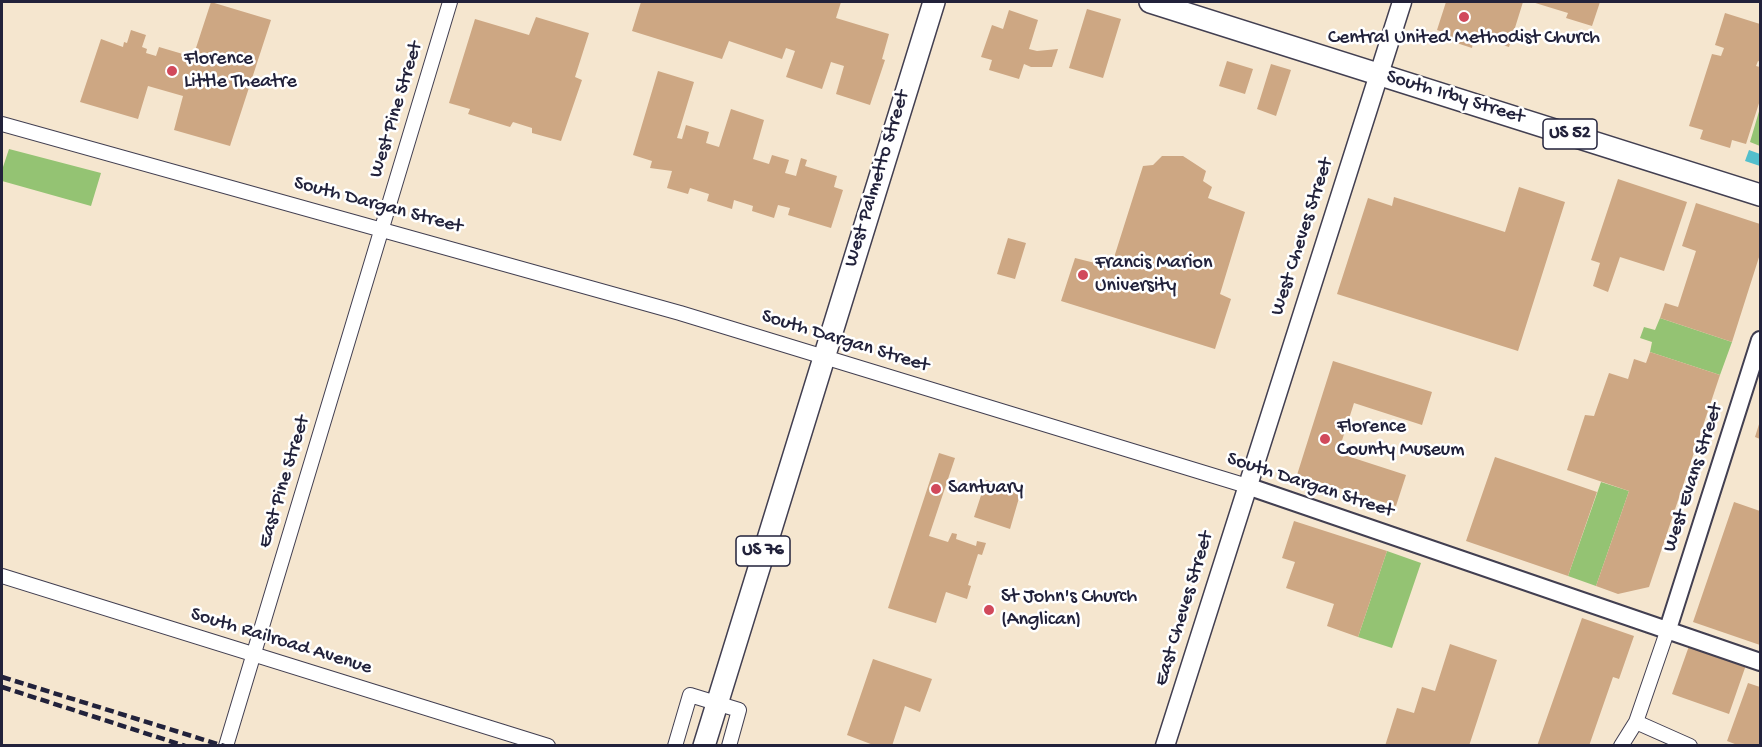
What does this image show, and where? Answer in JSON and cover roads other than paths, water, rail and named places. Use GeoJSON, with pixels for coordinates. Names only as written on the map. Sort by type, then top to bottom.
{"type":"FeatureCollection","features":[{"type":"Feature","properties":{"kind":"main road","name":"West Palmetto Street"},"geometry":{"type":"LineString","coordinates":[[823,357],[934,2]]}},
{"type":"Feature","properties":{"kind":"main road","name":"South Irby Street"},"geometry":{"type":"LineString","coordinates":[[1150,2],[1761,195]]}},
{"type":"Feature","properties":{"kind":"main road","name":"West Cheves Street"},"geometry":{"type":"LineString","coordinates":[[1247,486],[1402,2]]}},
{"type":"Feature","properties":{"kind":"main road","name":"US 76"},"geometry":{"type":"LineString","coordinates":[[704,746],[823,357]]}},
{"type":"Feature","properties":{"kind":"main road","name":"East Cheves Street"},"geometry":{"type":"LineString","coordinates":[[1166,746],[1247,486]]}},
{"type":"Feature","properties":{"kind":"street","name":"West Pine Street"},"geometry":{"type":"LineString","coordinates":[[382,229],[450,2]]}},
{"type":"Feature","properties":{"kind":"street","name":"South Dargan Street"},"geometry":{"type":"LineString","coordinates":[[2,124],[382,229],[823,357],[1247,486],[1761,662]]}},
{"type":"Feature","properties":{"kind":"street","name":"East Pine Street"},"geometry":{"type":"LineString","coordinates":[[226,746],[382,229]]}},
{"type":"Feature","properties":{"kind":"street","name":"West Evans Street"},"geometry":{"type":"LineString","coordinates":[[1668,629],[1761,340]]}},
{"type":"Feature","properties":{"kind":"street","name":"South Railroad Avenue"},"geometry":{"type":"LineString","coordinates":[[2,576],[548,746]]}},
{"type":"Feature","properties":{"kind":"street"},"geometry":{"type":"LineString","coordinates":[[1620,746],[1636,722],[1668,629]]}},
{"type":"Feature","properties":{"kind":"street"},"geometry":{"type":"LineString","coordinates":[[675,746],[690,695],[739,710],[729,746]]}},
{"type":"Feature","properties":{"kind":"street"},"geometry":{"type":"LineString","coordinates":[[1636,722],[1690,746]]}},
{"type":"Feature","properties":{"kind":"water"},"geometry":{"type":"Polygon","coordinates":[[[1749,150],[1760,154],[1760,166],[1745,161],[1749,150]]]}},
{"type":"Feature","properties":{"kind":"railway"},"geometry":{"type":"LineString","coordinates":[[2,677],[224,746]]}},
{"type":"Feature","properties":{"kind":"railway"},"geometry":{"type":"LineString","coordinates":[[2,687],[185,746]]}},
{"type":"Feature","properties":{"kind":"place","name":"Central United Methodist Church"},"geometry":{"type":"Point","coordinates":[1464,17]}},
{"type":"Feature","properties":{"kind":"place","name":"Florence Little Theatre"},"geometry":{"type":"Point","coordinates":[172,71]}},
{"type":"Feature","properties":{"kind":"place","name":"Francis Marion University"},"geometry":{"type":"Point","coordinates":[1083,275]}},
{"type":"Feature","properties":{"kind":"place","name":"Florence County Museum"},"geometry":{"type":"Point","coordinates":[1325,439]}},
{"type":"Feature","properties":{"kind":"place","name":"Santuary"},"geometry":{"type":"Point","coordinates":[936,489]}},
{"type":"Feature","properties":{"kind":"place","name":"St John's Church (Anglican)"},"geometry":{"type":"Point","coordinates":[989,610]}}]}
